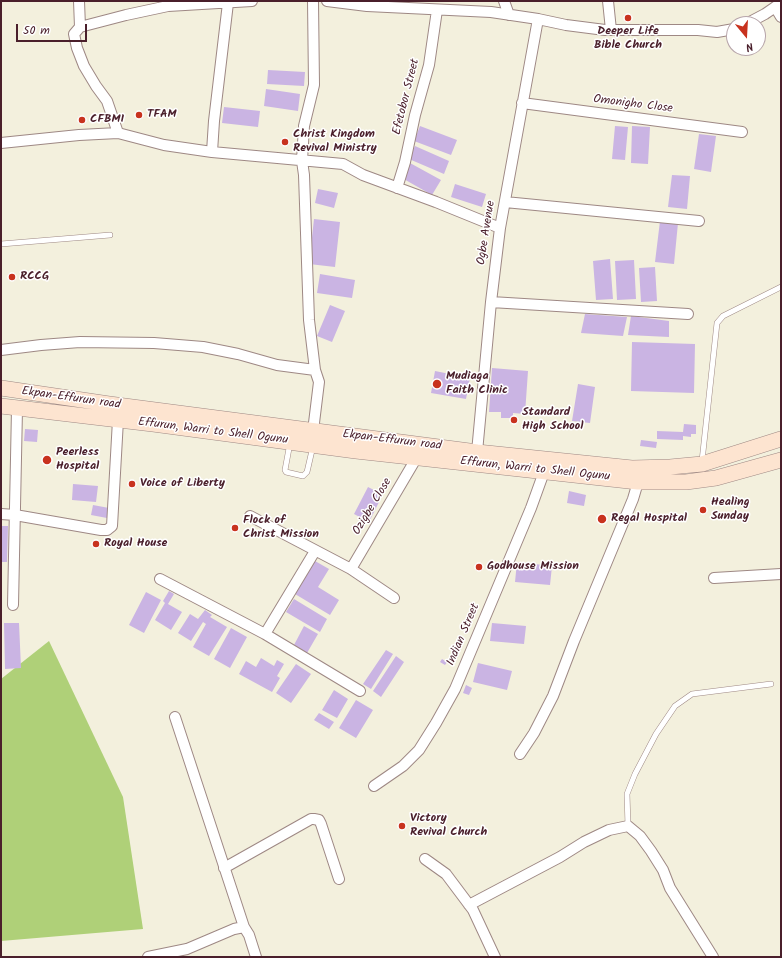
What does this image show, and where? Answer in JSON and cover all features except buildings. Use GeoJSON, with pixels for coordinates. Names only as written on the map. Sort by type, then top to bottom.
{"type":"FeatureCollection","features":[{"type":"Feature","properties":{"kind":"main road","name":"Ekpan-Effurun road"},"geometry":{"type":"LineString","coordinates":[[1,388],[109,404],[313,438],[477,452],[632,468],[702,464],[781,439]]}},
{"type":"Feature","properties":{"kind":"main road","name":"Effurun, Warri to Shell Ogunu"},"geometry":{"type":"LineString","coordinates":[[1,406],[290,442],[313,438],[417,457],[638,482],[686,482],[716,478],[781,460]]}},
{"type":"Feature","properties":{"kind":"street"},"geometry":{"type":"LineString","coordinates":[[79,1],[80,26],[74,34],[77,48],[84,66],[96,86],[107,100],[118,133]]}},
{"type":"Feature","properties":{"kind":"street"},"geometry":{"type":"LineString","coordinates":[[80,26],[168,4],[252,1]]}},
{"type":"Feature","properties":{"kind":"street"},"geometry":{"type":"LineString","coordinates":[[313,438],[319,382],[315,370],[310,320],[304,175],[302,161],[304,126],[314,85],[314,1]]}},
{"type":"Feature","properties":{"kind":"street"},"geometry":{"type":"LineString","coordinates":[[327,1],[367,6],[491,12],[566,25],[611,30],[698,30],[717,32],[726,30]]}},
{"type":"Feature","properties":{"kind":"street"},"geometry":{"type":"LineString","coordinates":[[504,1],[509,15]]}},
{"type":"Feature","properties":{"kind":"street"},"geometry":{"type":"LineString","coordinates":[[608,1],[611,30]]}},
{"type":"Feature","properties":{"kind":"street"},"geometry":{"type":"LineString","coordinates":[[212,152],[214,121],[228,3]]}},
{"type":"Feature","properties":{"kind":"street"},"geometry":{"type":"LineString","coordinates":[[759,16],[778,5],[781,17]]}},
{"type":"Feature","properties":{"kind":"street","name":"Efetobor Street"},"geometry":{"type":"LineString","coordinates":[[397,188],[429,65],[437,10]]}},
{"type":"Feature","properties":{"kind":"street","name":"Ogbe Avenue"},"geometry":{"type":"LineString","coordinates":[[477,452],[491,302],[500,228],[538,19]]}},
{"type":"Feature","properties":{"kind":"street","name":"Omonigho Close"},"geometry":{"type":"LineString","coordinates":[[522,103],[742,132]]}},
{"type":"Feature","properties":{"kind":"street"},"geometry":{"type":"LineString","coordinates":[[1,143],[79,135],[118,133],[164,145],[212,152],[343,164],[363,176],[500,228]]}},
{"type":"Feature","properties":{"kind":"street"},"geometry":{"type":"LineString","coordinates":[[505,202],[698,221]]}},
{"type":"Feature","properties":{"kind":"street"},"geometry":{"type":"LineString","coordinates":[[491,302],[688,314]]}},
{"type":"Feature","properties":{"kind":"street"},"geometry":{"type":"LineString","coordinates":[[1,350],[80,342],[154,343],[203,347],[277,364],[315,370]]}},
{"type":"Feature","properties":{"kind":"street"},"geometry":{"type":"LineString","coordinates":[[12,605],[17,409]]}},
{"type":"Feature","properties":{"kind":"street"},"geometry":{"type":"LineString","coordinates":[[1,514],[15,515],[101,530],[107,530],[112,526],[118,420]]}},
{"type":"Feature","properties":{"kind":"street","name":"Ozigbe Close"},"geometry":{"type":"LineString","coordinates":[[351,569],[417,457]]}},
{"type":"Feature","properties":{"kind":"street","name":"Indian Street"},"geometry":{"type":"LineString","coordinates":[[374,786],[402,766],[419,750],[455,689],[531,508],[544,472]]}},
{"type":"Feature","properties":{"kind":"street"},"geometry":{"type":"LineString","coordinates":[[520,754],[553,696],[633,499],[638,482]]}},
{"type":"Feature","properties":{"kind":"street"},"geometry":{"type":"LineString","coordinates":[[250,516],[351,569],[394,598]]}},
{"type":"Feature","properties":{"kind":"street"},"geometry":{"type":"LineString","coordinates":[[265,634],[315,551]]}},
{"type":"Feature","properties":{"kind":"street"},"geometry":{"type":"LineString","coordinates":[[714,578],[781,574]]}},
{"type":"Feature","properties":{"kind":"street"},"geometry":{"type":"LineString","coordinates":[[160,579],[265,634],[360,691]]}},
{"type":"Feature","properties":{"kind":"street"},"geometry":{"type":"LineString","coordinates":[[175,717],[224,868],[256,957]]}},
{"type":"Feature","properties":{"kind":"street"},"geometry":{"type":"LineString","coordinates":[[224,868],[311,819],[314,819],[319,820],[321,824],[339,879]]}},
{"type":"Feature","properties":{"kind":"street"},"geometry":{"type":"LineString","coordinates":[[469,905],[560,857],[584,842],[609,830],[628,826],[640,836],[651,851],[663,870],[670,888],[713,957]]}},
{"type":"Feature","properties":{"kind":"street"},"geometry":{"type":"LineString","coordinates":[[425,859],[446,874],[473,910],[495,957]]}},
{"type":"Feature","properties":{"kind":"street"},"geometry":{"type":"LineString","coordinates":[[148,957],[187,949],[234,929],[244,927]]}},
{"type":"Feature","properties":{"kind":"lane"},"geometry":{"type":"LineString","coordinates":[[1,244],[110,235]]}},
{"type":"Feature","properties":{"kind":"lane"},"geometry":{"type":"LineString","coordinates":[[702,464],[717,322],[723,316],[781,287]]}},
{"type":"Feature","properties":{"kind":"lane"},"geometry":{"type":"LineString","coordinates":[[290,442],[285,470],[286,472],[303,476],[307,472],[313,438]]}},
{"type":"Feature","properties":{"kind":"lane"},"geometry":{"type":"LineString","coordinates":[[628,826],[627,794],[635,774],[656,734],[675,706],[692,694],[771,684]]}},
{"type":"Feature","properties":{"kind":"green space"},"geometry":{"type":"Polygon","coordinates":[[[49,641],[123,797],[143,929],[1,941],[1,679],[49,641]]]}},
{"type":"Feature","properties":{"kind":"place","name":"Deeper Life Bible Church"},"geometry":{"type":"Point","coordinates":[628,18]}},
{"type":"Feature","properties":{"kind":"place","name":"TFAM"},"geometry":{"type":"Point","coordinates":[139,115]}},
{"type":"Feature","properties":{"kind":"place","name":"CFBMI"},"geometry":{"type":"Point","coordinates":[82,120]}},
{"type":"Feature","properties":{"kind":"place","name":"Christ Kingdom Revival Ministry"},"geometry":{"type":"Point","coordinates":[285,142]}},
{"type":"Feature","properties":{"kind":"place","name":"RCCG"},"geometry":{"type":"Point","coordinates":[12,277]}},
{"type":"Feature","properties":{"kind":"place","name":"Mudiaga Faith Clinic"},"geometry":{"type":"Point","coordinates":[437,384]}},
{"type":"Feature","properties":{"kind":"place","name":"Standard High School"},"geometry":{"type":"Point","coordinates":[514,420]}},
{"type":"Feature","properties":{"kind":"place","name":"Peerless Hospital"},"geometry":{"type":"Point","coordinates":[47,460]}},
{"type":"Feature","properties":{"kind":"place","name":"Voice of Liberty"},"geometry":{"type":"Point","coordinates":[132,484]}},
{"type":"Feature","properties":{"kind":"place","name":"Healing Sunday"},"geometry":{"type":"Point","coordinates":[703,510]}},
{"type":"Feature","properties":{"kind":"place","name":"Regal Hospital"},"geometry":{"type":"Point","coordinates":[602,519]}},
{"type":"Feature","properties":{"kind":"place","name":"Flock of Christ Mission"},"geometry":{"type":"Point","coordinates":[235,528]}},
{"type":"Feature","properties":{"kind":"place","name":"Royal House"},"geometry":{"type":"Point","coordinates":[96,544]}},
{"type":"Feature","properties":{"kind":"place","name":"Godhouse Mission"},"geometry":{"type":"Point","coordinates":[479,567]}},
{"type":"Feature","properties":{"kind":"place","name":"Victory Revival Church"},"geometry":{"type":"Point","coordinates":[402,826]}}]}
